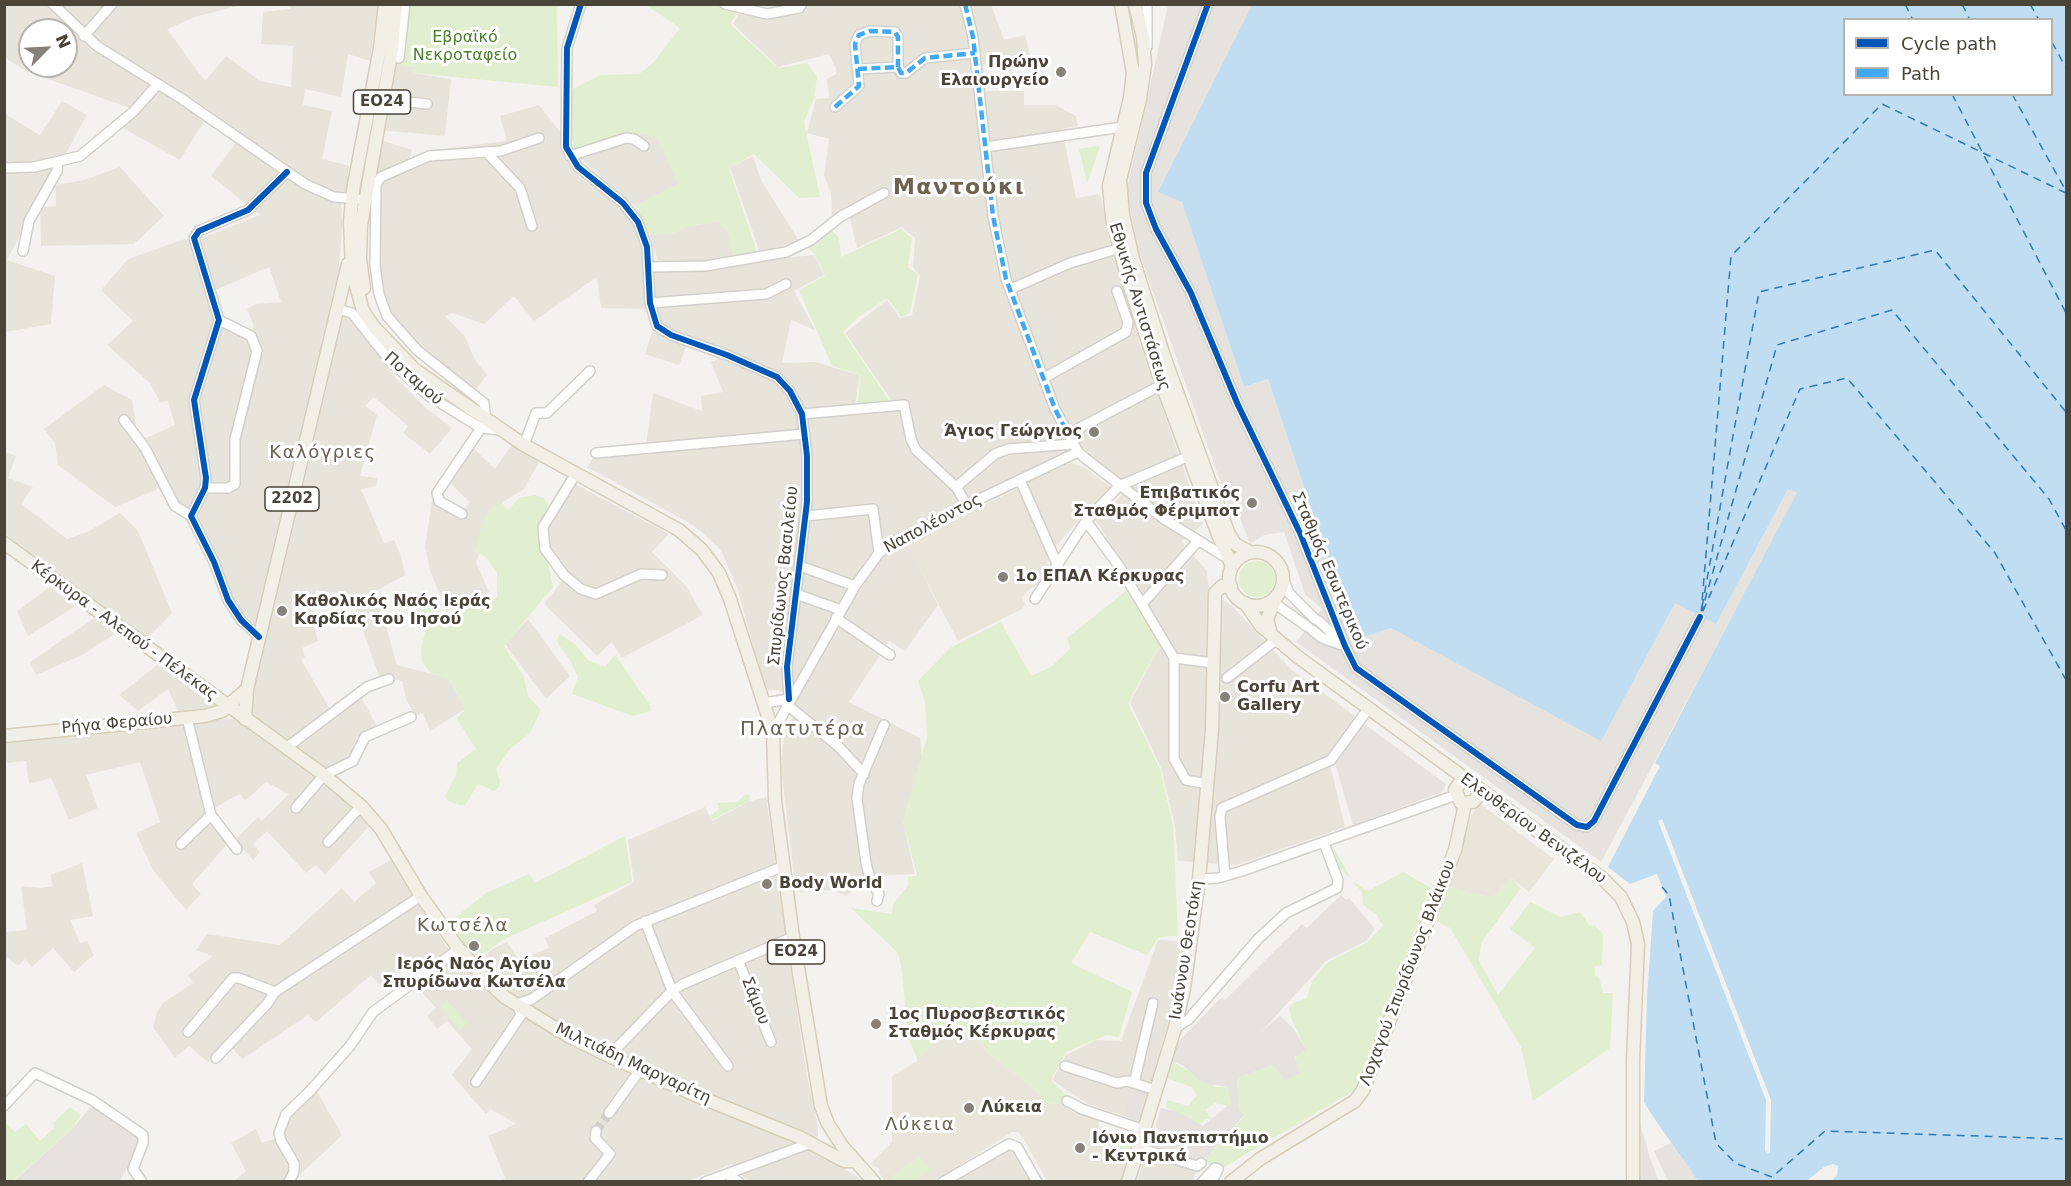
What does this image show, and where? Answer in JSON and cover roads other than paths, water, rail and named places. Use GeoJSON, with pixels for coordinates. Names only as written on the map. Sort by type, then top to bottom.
{"type":"FeatureCollection","features":[{"type":"Feature","properties":{"kind":"main road","name":"ΕΟ24"},"geometry":{"type":"LineString","coordinates":[[385,4],[350,255],[363,311],[415,370],[484,424],[500,430],[575,475],[679,530],[707,556],[730,598],[773,732],[774,789],[793,937],[821,1106],[835,1134],[874,1182]]}},
{"type":"Feature","properties":{"kind":"main road","name":"ΕΟ24"},"geometry":{"type":"LineString","coordinates":[[381,334],[361,274],[358,199],[371,183],[382,99],[397,37],[396,4]]}},
{"type":"Feature","properties":{"kind":"main road","name":"Εθνικής Αντιστάσεως"},"geometry":{"type":"LineString","coordinates":[[1121,4],[1133,73],[1122,127],[1125,141]]}},
{"type":"Feature","properties":{"kind":"main road","name":"Εθνικής Αντιστάσεως"},"geometry":{"type":"LineString","coordinates":[[1135,4],[1145,55],[1142,89],[1109,192],[1125,247],[1139,317],[1194,454],[1231,538],[1235,544],[1250,552],[1260,552],[1271,556],[1280,565],[1283,578]]}},
{"type":"Feature","properties":{"kind":"main road","name":"2202"},"geometry":{"type":"LineString","coordinates":[[244,719],[247,688],[350,255]]}},
{"type":"Feature","properties":{"kind":"main road","name":"Εθνικής Αντιστάσεως"},"geometry":{"type":"LineString","coordinates":[[1194,454],[1218,537],[1231,563],[1229,577],[1231,587]]}},
{"type":"Feature","properties":{"kind":"main road","name":"Κέρκυρα - Αλεπού - Πέλεκας"},"geometry":{"type":"LineString","coordinates":[[4,543],[244,719]]}},
{"type":"Feature","properties":{"kind":"main road"},"geometry":{"type":"LineString","coordinates":[[1231,563],[1250,552]]}},
{"type":"Feature","properties":{"kind":"main road"},"geometry":{"type":"LineString","coordinates":[[1274,637],[1267,619],[1283,578]]}},
{"type":"Feature","properties":{"kind":"main road","name":"Ιωάννου Θεοτόκη"},"geometry":{"type":"LineString","coordinates":[[1128,1182],[1175,1028],[1184,989],[1199,879],[1208,784],[1215,593],[1222,586],[1231,587]]}},
{"type":"Feature","properties":{"kind":"main road"},"geometry":{"type":"LineString","coordinates":[[1231,587],[1245,603],[1264,605],[1276,599]]}},
{"type":"Feature","properties":{"kind":"main road","name":"Ελευθερίου Βενιζέλου"},"geometry":{"type":"LineString","coordinates":[[1245,603],[1257,621],[1274,637],[1368,709],[1608,883],[1621,897],[1633,922],[1638,951],[1633,1060],[1633,1182]]}},
{"type":"Feature","properties":{"kind":"main road"},"geometry":{"type":"LineString","coordinates":[[227,707],[247,688]]}},
{"type":"Feature","properties":{"kind":"main road","name":"Ρήγα Φεραίου"},"geometry":{"type":"LineString","coordinates":[[4,736],[187,718],[215,713],[227,707]]}},
{"type":"Feature","properties":{"kind":"main road","name":"Μιλτιάδη Μαργαρίτη"},"geometry":{"type":"LineString","coordinates":[[244,719],[324,775],[361,806],[388,839],[421,896],[459,949],[489,983],[518,1004],[570,1037],[609,1056],[815,1145],[844,1161],[855,1161]]}},
{"type":"Feature","properties":{"kind":"main road","name":"Λοχαγού Σπυρίδωνος Βλάικου"},"geometry":{"type":"LineString","coordinates":[[1231,1182],[1260,1158],[1354,1101],[1363,1090],[1455,850],[1460,799],[1455,790],[1462,778]]}},
{"type":"Feature","properties":{"kind":"main road"},"geometry":{"type":"LineString","coordinates":[[1460,799],[1473,802],[1482,792]]}},
{"type":"Feature","properties":{"kind":"main road"},"geometry":{"type":"LineString","coordinates":[[815,1145],[835,1134]]}},
{"type":"Feature","properties":{"kind":"street"},"geometry":{"type":"LineString","coordinates":[[53,4],[84,36],[159,84],[287,172],[322,193],[358,199]]}},
{"type":"Feature","properties":{"kind":"street"},"geometry":{"type":"LineString","coordinates":[[84,36],[112,4]]}},
{"type":"Feature","properties":{"kind":"street"},"geometry":{"type":"LineString","coordinates":[[399,58],[397,37],[405,4]]}},
{"type":"Feature","properties":{"kind":"street"},"geometry":{"type":"LineString","coordinates":[[581,4],[567,48],[564,137],[570,156],[626,138],[634,139],[644,146]]}},
{"type":"Feature","properties":{"kind":"street"},"geometry":{"type":"LineString","coordinates":[[725,4],[767,14],[799,8],[802,4]]}},
{"type":"Feature","properties":{"kind":"street"},"geometry":{"type":"LineString","coordinates":[[965,4],[975,53],[993,216],[1006,279],[1068,434],[1076,448],[1119,486],[1231,563]]}},
{"type":"Feature","properties":{"kind":"street"},"geometry":{"type":"LineString","coordinates":[[1145,55],[1149,35],[1147,4]]}},
{"type":"Feature","properties":{"kind":"street","name":"Σταθμός Εσωτερικού"},"geometry":{"type":"LineString","coordinates":[[1208,4],[1153,151],[1145,183],[1146,203],[1156,229],[1191,293],[1238,405],[1300,533],[1350,660],[1362,673],[1584,828],[1594,821],[1700,617]]}},
{"type":"Feature","properties":{"kind":"street"},"geometry":{"type":"LineString","coordinates":[[835,107],[859,86],[856,38],[870,31],[895,32],[898,37],[898,67],[901,73],[906,73],[925,58],[975,53]]}},
{"type":"Feature","properties":{"kind":"street"},"geometry":{"type":"LineString","coordinates":[[858,69],[898,67]]}},
{"type":"Feature","properties":{"kind":"street"},"geometry":{"type":"LineString","coordinates":[[4,168],[22,168],[80,156],[133,112],[159,84]]}},
{"type":"Feature","properties":{"kind":"street"},"geometry":{"type":"LineString","coordinates":[[382,99],[427,104]]}},
{"type":"Feature","properties":{"kind":"street"},"geometry":{"type":"LineString","coordinates":[[986,147],[1122,127]]}},
{"type":"Feature","properties":{"kind":"street"},"geometry":{"type":"LineString","coordinates":[[462,514],[441,503],[437,493],[484,424],[484,403],[417,350],[391,323],[384,309],[375,266],[371,183],[429,156],[487,153],[514,148],[539,138]]}},
{"type":"Feature","properties":{"kind":"street"},"geometry":{"type":"LineString","coordinates":[[487,153],[520,188],[532,226]]}},
{"type":"Feature","properties":{"kind":"street","name":"Σπυρίδωνος Βασιλείου"},"geometry":{"type":"LineString","coordinates":[[570,156],[578,167],[623,203],[634,216],[646,242],[650,303],[653,318],[661,330],[772,374],[790,391],[802,414],[808,480],[806,516],[787,673],[788,702]]}},
{"type":"Feature","properties":{"kind":"street"},"geometry":{"type":"LineString","coordinates":[[23,251],[29,221],[57,171],[58,162]]}},
{"type":"Feature","properties":{"kind":"street"},"geometry":{"type":"LineString","coordinates":[[191,516],[205,488],[206,469],[194,400],[219,320],[196,247],[195,235],[248,210],[287,172]]}},
{"type":"Feature","properties":{"kind":"street"},"geometry":{"type":"LineString","coordinates":[[648,267],[706,266],[786,252],[811,240],[840,217],[884,194]]}},
{"type":"Feature","properties":{"kind":"street"},"geometry":{"type":"LineString","coordinates":[[1011,289],[1070,263],[1125,247]]}},
{"type":"Feature","properties":{"kind":"street"},"geometry":{"type":"LineString","coordinates":[[650,303],[766,294],[786,284]]}},
{"type":"Feature","properties":{"kind":"street"},"geometry":{"type":"LineString","coordinates":[[1044,378],[1123,335],[1139,317],[1117,291]]}},
{"type":"Feature","properties":{"kind":"street","name":"Ποταμού"},"geometry":{"type":"LineString","coordinates":[[338,309],[356,317],[390,362],[429,396],[484,424]]}},
{"type":"Feature","properties":{"kind":"street"},"geometry":{"type":"LineString","coordinates":[[205,488],[228,488],[235,484],[235,439],[257,347],[254,339],[246,332],[219,320]]}},
{"type":"Feature","properties":{"kind":"street"},"geometry":{"type":"LineString","coordinates":[[524,445],[536,413],[547,413],[590,370]]}},
{"type":"Feature","properties":{"kind":"street"},"geometry":{"type":"LineString","coordinates":[[1068,434],[1167,382]]}},
{"type":"Feature","properties":{"kind":"street"},"geometry":{"type":"LineString","coordinates":[[802,414],[904,405],[916,450],[956,487],[967,505]]}},
{"type":"Feature","properties":{"kind":"street"},"geometry":{"type":"LineString","coordinates":[[123,420],[145,448],[175,506],[191,516],[214,562],[228,600],[242,620],[259,637]]}},
{"type":"Feature","properties":{"kind":"street"},"geometry":{"type":"LineString","coordinates":[[596,453],[805,434]]}},
{"type":"Feature","properties":{"kind":"street"},"geometry":{"type":"LineString","coordinates":[[956,487],[981,463],[1002,450],[1076,448]]}},
{"type":"Feature","properties":{"kind":"street","name":"Ναπολέοντος"},"geometry":{"type":"LineString","coordinates":[[773,732],[855,586],[879,554],[892,543],[1020,480],[1076,448]]}},
{"type":"Feature","properties":{"kind":"street"},"geometry":{"type":"LineString","coordinates":[[1035,599],[1086,521],[1119,486],[1194,454]]}},
{"type":"Feature","properties":{"kind":"street"},"geometry":{"type":"LineString","coordinates":[[575,475],[543,526],[550,558],[564,575],[581,589],[596,594],[641,574],[662,575]]}},
{"type":"Feature","properties":{"kind":"street"},"geometry":{"type":"LineString","coordinates":[[1020,480],[1057,564]]}},
{"type":"Feature","properties":{"kind":"street"},"geometry":{"type":"LineString","coordinates":[[806,516],[873,509],[879,554]]}},
{"type":"Feature","properties":{"kind":"street"},"geometry":{"type":"LineString","coordinates":[[1086,521],[1143,603],[1174,658],[1174,759],[1186,780],[1208,784]]}},
{"type":"Feature","properties":{"kind":"street"},"geometry":{"type":"LineString","coordinates":[[1143,603],[1198,541]]}},
{"type":"Feature","properties":{"kind":"street"},"geometry":{"type":"LineString","coordinates":[[800,566],[855,586]]}},
{"type":"Feature","properties":{"kind":"street"},"geometry":{"type":"LineString","coordinates":[[1283,578],[1294,600],[1345,646]]}},
{"type":"Feature","properties":{"kind":"street"},"geometry":{"type":"LineString","coordinates":[[796,594],[839,614],[890,655]]}},
{"type":"Feature","properties":{"kind":"street"},"geometry":{"type":"LineString","coordinates":[[1276,599],[1322,638],[1345,646]]}},
{"type":"Feature","properties":{"kind":"street"},"geometry":{"type":"LineString","coordinates":[[1227,678],[1274,637]]}},
{"type":"Feature","properties":{"kind":"street"},"geometry":{"type":"LineString","coordinates":[[1174,658],[1214,663]]}},
{"type":"Feature","properties":{"kind":"street"},"geometry":{"type":"LineString","coordinates":[[286,748],[367,687],[389,679]]}},
{"type":"Feature","properties":{"kind":"street"},"geometry":{"type":"LineString","coordinates":[[764,703],[788,702],[838,746],[864,774]]}},
{"type":"Feature","properties":{"kind":"street"},"geometry":{"type":"LineString","coordinates":[[1225,876],[1220,817],[1222,808],[1331,760],[1368,709]]}},
{"type":"Feature","properties":{"kind":"street"},"geometry":{"type":"LineString","coordinates":[[296,808],[324,775],[353,761],[365,737],[411,717]]}},
{"type":"Feature","properties":{"kind":"street"},"geometry":{"type":"LineString","coordinates":[[187,718],[211,815],[237,849]]}},
{"type":"Feature","properties":{"kind":"street"},"geometry":{"type":"LineString","coordinates":[[877,901],[879,894],[868,873],[857,813],[858,791],[884,725]]}},
{"type":"Feature","properties":{"kind":"street"},"geometry":{"type":"LineString","coordinates":[[1199,879],[1225,876],[1460,799]]}},
{"type":"Feature","properties":{"kind":"street"},"geometry":{"type":"LineString","coordinates":[[328,842],[361,806]]}},
{"type":"Feature","properties":{"kind":"street"},"geometry":{"type":"LineString","coordinates":[[181,844],[211,815]]}},
{"type":"Feature","properties":{"kind":"street"},"geometry":{"type":"LineString","coordinates":[[1175,1028],[1188,1020],[1258,939],[1286,913],[1337,888],[1338,879],[1324,843]]}},
{"type":"Feature","properties":{"kind":"street"},"geometry":{"type":"LineString","coordinates":[[476,1082],[521,1015],[518,1004],[532,999],[617,937],[645,921],[784,866]]}},
{"type":"Feature","properties":{"kind":"street"},"geometry":{"type":"LineString","coordinates":[[216,1058],[275,992],[421,896]]}},
{"type":"Feature","properties":{"kind":"street"},"geometry":{"type":"LineString","coordinates":[[645,921],[672,991],[728,1066]]}},
{"type":"Feature","properties":{"kind":"street"},"geometry":{"type":"LineString","coordinates":[[609,1056],[672,991],[695,977],[793,937]]}},
{"type":"Feature","properties":{"kind":"street"},"geometry":{"type":"LineString","coordinates":[[289,1182],[294,1168],[280,1137],[284,1117],[350,1046],[373,1012],[459,949]]}},
{"type":"Feature","properties":{"kind":"street","name":"Σάμου"},"geometry":{"type":"LineString","coordinates":[[738,960],[771,1042]]}},
{"type":"Feature","properties":{"kind":"street"},"geometry":{"type":"LineString","coordinates":[[188,1032],[233,978],[239,978],[275,992]]}},
{"type":"Feature","properties":{"kind":"street"},"geometry":{"type":"LineString","coordinates":[[1134,1083],[1153,1003]]}},
{"type":"Feature","properties":{"kind":"street"},"geometry":{"type":"LineString","coordinates":[[1065,1066],[1117,1083],[1126,1081],[1156,1089]]}},
{"type":"Feature","properties":{"kind":"street"},"geometry":{"type":"LineString","coordinates":[[609,1113],[640,1070]]}},
{"type":"Feature","properties":{"kind":"street"},"geometry":{"type":"LineString","coordinates":[[4,1106],[35,1073],[92,1100],[141,1133],[143,1143],[133,1169],[142,1182]]}},
{"type":"Feature","properties":{"kind":"street"},"geometry":{"type":"LineString","coordinates":[[1067,1101],[1082,1109],[1144,1130]]}},
{"type":"Feature","properties":{"kind":"street"},"geometry":{"type":"LineString","coordinates":[[588,1182],[610,1155],[608,1149],[594,1136],[596,1131]]}},
{"type":"Feature","properties":{"kind":"street"},"geometry":{"type":"LineString","coordinates":[[943,1182],[1005,1145],[1013,1144],[1037,1182]]}},
{"type":"Feature","properties":{"kind":"street"},"geometry":{"type":"LineString","coordinates":[[705,1182],[815,1145]]}},
{"type":"Feature","properties":{"kind":"street"},"geometry":{"type":"LineString","coordinates":[[1138,1148],[1197,1166],[1201,1163]]}},
{"type":"Feature","properties":{"kind":"street"},"geometry":{"type":"LineString","coordinates":[[1202,1182],[1215,1168],[1218,1169],[1212,1182]]}},
{"type":"Feature","properties":{"kind":"street"},"geometry":{"type":"LineString","coordinates":[[726,1174],[739,1182]]}},
{"type":"Feature","properties":{"kind":"water"},"geometry":{"type":"Polygon","coordinates":[[[1252,5],[2066,5],[2066,1181],[1698,1181],[1644,1102],[1647,997],[1653,911],[1666,897],[1657,874],[1630,884],[1608,867],[1660,766],[1655,763],[1797,493],[1788,489],[1716,624],[1675,603],[1601,741],[1391,628],[1355,640],[1268,379],[1244,387],[1182,202],[1158,192],[1252,5]]]}},
{"type":"Feature","properties":{"kind":"tunnel"},"geometry":{"type":"LineString","coordinates":[[596,1131],[609,1113]]}},
{"type":"Feature","properties":{"kind":"place","name":"Πρώην Ελαιουργείο"},"geometry":{"type":"Point","coordinates":[1061,72]}},
{"type":"Feature","properties":{"kind":"place","name":"Άγιος Γεώργιος"},"geometry":{"type":"Point","coordinates":[1094,432]}},
{"type":"Feature","properties":{"kind":"place","name":"Επιβατικός Σταθμός Φέριμποτ"},"geometry":{"type":"Point","coordinates":[1252,503]}},
{"type":"Feature","properties":{"kind":"place","name":"1ο ΕΠΑΛ Κέρκυρας"},"geometry":{"type":"Point","coordinates":[1003,577]}},
{"type":"Feature","properties":{"kind":"place","name":"Καθολικός Ναός Ιεράς Καρδίας του Ιησού"},"geometry":{"type":"Point","coordinates":[282,611]}},
{"type":"Feature","properties":{"kind":"place","name":"Corfu Art Gallery"},"geometry":{"type":"Point","coordinates":[1225,697]}},
{"type":"Feature","properties":{"kind":"place","name":"Body World"},"geometry":{"type":"Point","coordinates":[767,884]}},
{"type":"Feature","properties":{"kind":"place","name":"Ιερός Ναός Αγίου Σπυρίδωνα Κωτσέλα"},"geometry":{"type":"Point","coordinates":[474,946]}},
{"type":"Feature","properties":{"kind":"place","name":"1ος Πυροσβεστικός Σταθμός Κέρκυρας"},"geometry":{"type":"Point","coordinates":[876,1024]}},
{"type":"Feature","properties":{"kind":"place","name":"Λύκεια"},"geometry":{"type":"Point","coordinates":[969,1108]}},
{"type":"Feature","properties":{"kind":"place","name":"Ιόνιο Πανεπιστήμιο - Κεντρικά"},"geometry":{"type":"Point","coordinates":[1080,1148]}},
{"type":"Feature","properties":{"kind":"district","name":"Μαντούκι"},"geometry":{"type":"Point","coordinates":[959,188]}},
{"type":"Feature","properties":{"kind":"district","name":"Καλόγριες"},"geometry":{"type":"Point","coordinates":[323,453]}},
{"type":"Feature","properties":{"kind":"district","name":"Πλατυτέρα"},"geometry":{"type":"Point","coordinates":[803,730]}},
{"type":"Feature","properties":{"kind":"district","name":"Κωτσέλα"},"geometry":{"type":"Point","coordinates":[463,926]}},
{"type":"Feature","properties":{"kind":"district","name":"Λύκεια"},"geometry":{"type":"Point","coordinates":[920,1125]}},
{"type":"Feature","properties":{"kind":"park label","name":"Εβραϊκό Νεκροταφείο"},"geometry":{"type":"Point","coordinates":[465,47]}}]}
